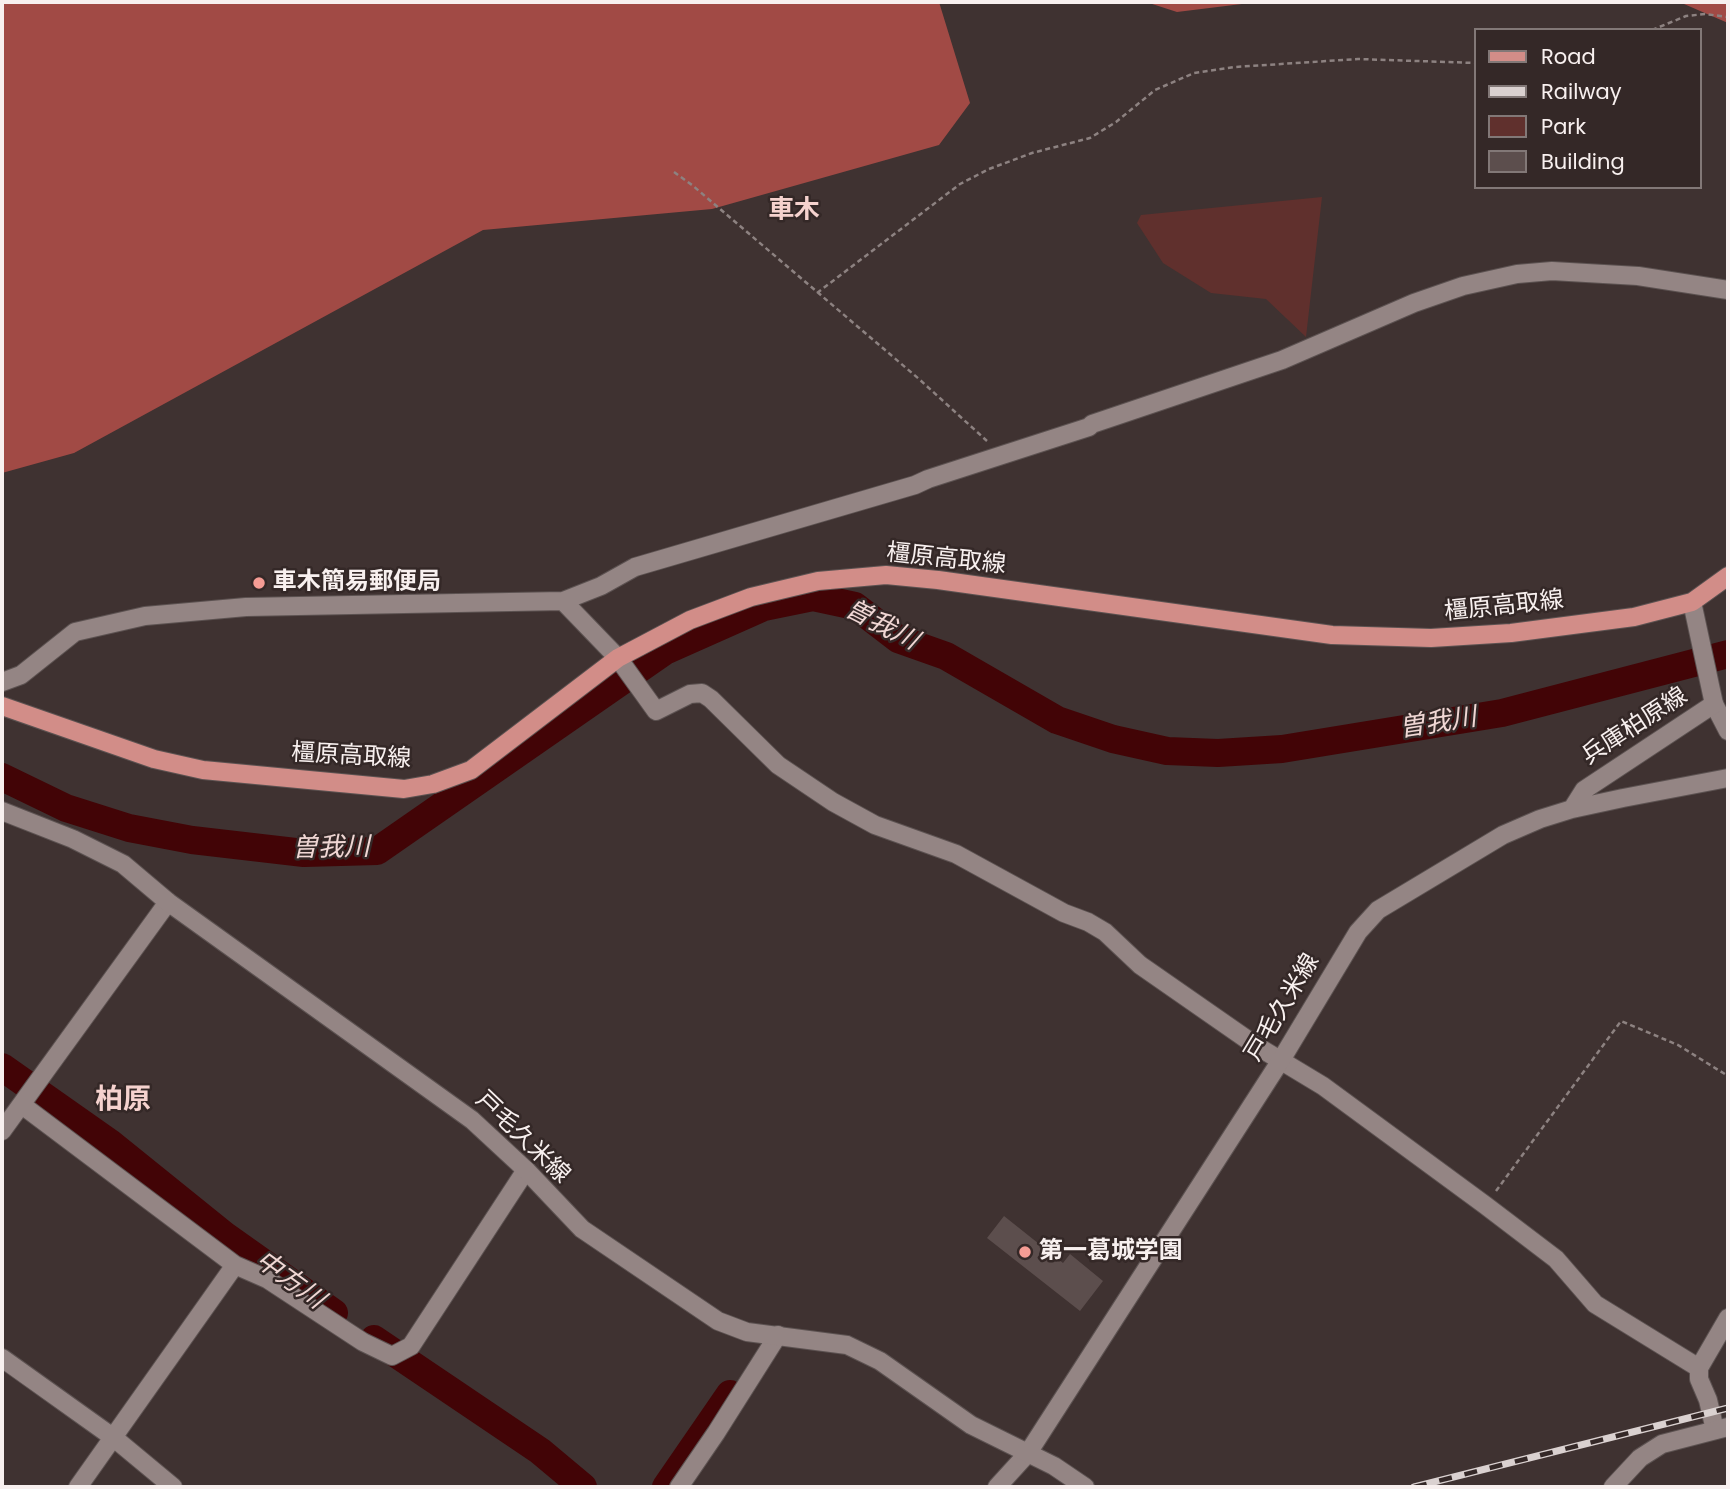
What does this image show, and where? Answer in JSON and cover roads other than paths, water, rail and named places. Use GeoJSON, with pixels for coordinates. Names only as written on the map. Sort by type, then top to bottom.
{"type":"FeatureCollection","features":[{"type":"Feature","properties":{"kind":"main road","name":"橿原高取線"},"geometry":{"type":"LineString","coordinates":[[2,706],[154,759],[203,770],[404,789],[433,784],[471,770],[618,658],[690,620],[751,597],[818,581],[886,575],[1332,635],[1431,638],[1511,634],[1634,617],[1692,602],[1728,576]]}},
{"type":"Feature","properties":{"kind":"street"},"geometry":{"type":"LineString","coordinates":[[2,682],[21,675],[75,632],[145,616],[246,607],[563,601],[601,586],[635,567],[915,485],[1089,428],[1093,424],[1282,360],[1414,303],[1476,283],[1517,274],[1552,271],[1638,276],[1728,290]]}},
{"type":"Feature","properties":{"kind":"street"},"geometry":{"type":"LineString","coordinates":[[563,601],[618,658],[656,711],[690,694],[702,693],[778,765],[833,802],[874,825],[956,854],[1064,913],[1105,932],[1140,965],[1322,1086],[1485,1205],[1556,1259],[1595,1304],[1699,1368]]}},
{"type":"Feature","properties":{"kind":"street","name":"兵庫柏原線"},"geometry":{"type":"LineString","coordinates":[[1572,809],[1584,789],[1713,699],[1692,602]]}},
{"type":"Feature","properties":{"kind":"street"},"geometry":{"type":"LineString","coordinates":[[1713,699],[1728,731]]}},
{"type":"Feature","properties":{"kind":"street","name":"戸毛久米線"},"geometry":{"type":"LineString","coordinates":[[1028,1453],[1281,1060],[1358,932],[1378,909],[1503,835],[1572,809],[1728,778]]}},
{"type":"Feature","properties":{"kind":"street","name":"戸毛久米線"},"geometry":{"type":"LineString","coordinates":[[2,811],[94,848],[123,864],[167,902],[472,1120],[526,1170],[582,1229],[718,1321],[747,1332],[847,1345],[880,1362],[971,1425],[1055,1466],[1085,1487]]}},
{"type":"Feature","properties":{"kind":"street"},"geometry":{"type":"LineString","coordinates":[[2,1131],[167,902]]}},
{"type":"Feature","properties":{"kind":"street"},"geometry":{"type":"LineString","coordinates":[[22,1105],[234,1265],[267,1279],[363,1342],[392,1356],[411,1346],[526,1170]]}},
{"type":"Feature","properties":{"kind":"street"},"geometry":{"type":"LineString","coordinates":[[78,1487],[234,1265]]}},
{"type":"Feature","properties":{"kind":"street"},"geometry":{"type":"LineString","coordinates":[[1613,1487],[1640,1458],[1662,1444],[1722,1428],[1699,1379],[1699,1368],[1728,1318]]}},
{"type":"Feature","properties":{"kind":"street"},"geometry":{"type":"LineString","coordinates":[[679,1487],[778,1335]]}},
{"type":"Feature","properties":{"kind":"street"},"geometry":{"type":"LineString","coordinates":[[2,1359],[114,1438],[173,1487]]}},
{"type":"Feature","properties":{"kind":"street"},"geometry":{"type":"LineString","coordinates":[[997,1487],[1028,1453]]}},
{"type":"Feature","properties":{"kind":"waterway","name":"曽我川"},"geometry":{"type":"LineString","coordinates":[[2,777],[66,808],[129,828],[192,840],[304,853],[377,851],[665,651],[764,607],[813,597],[855,606],[898,639],[946,656],[1057,720],[1113,739],[1167,751],[1218,753],[1282,749],[1502,713],[1728,654]]}},
{"type":"Feature","properties":{"kind":"waterway","name":"中方川"},"geometry":{"type":"LineString","coordinates":[[2,1067],[110,1143],[224,1235],[334,1313]]}},
{"type":"Feature","properties":{"kind":"waterway","name":"中方川"},"geometry":{"type":"LineString","coordinates":[[374,1339],[540,1451],[583,1487]]}},
{"type":"Feature","properties":{"kind":"waterway","name":"中方川"},"geometry":{"type":"LineString","coordinates":[[666,1487],[730,1394]]}},
{"type":"Feature","properties":{"kind":"railway"},"geometry":{"type":"LineString","coordinates":[[1414,1487],[1728,1408]]}},
{"type":"Feature","properties":{"kind":"place","name":"車木簡易郵便局"},"geometry":{"type":"Point","coordinates":[259,583]}},
{"type":"Feature","properties":{"kind":"place","name":"第一葛城学園"},"geometry":{"type":"Point","coordinates":[1025,1252]}},
{"type":"Feature","properties":{"kind":"district","name":"車木"},"geometry":{"type":"Point","coordinates":[794,211]}},
{"type":"Feature","properties":{"kind":"district","name":"柏原"},"geometry":{"type":"Point","coordinates":[123,1101]}}]}
